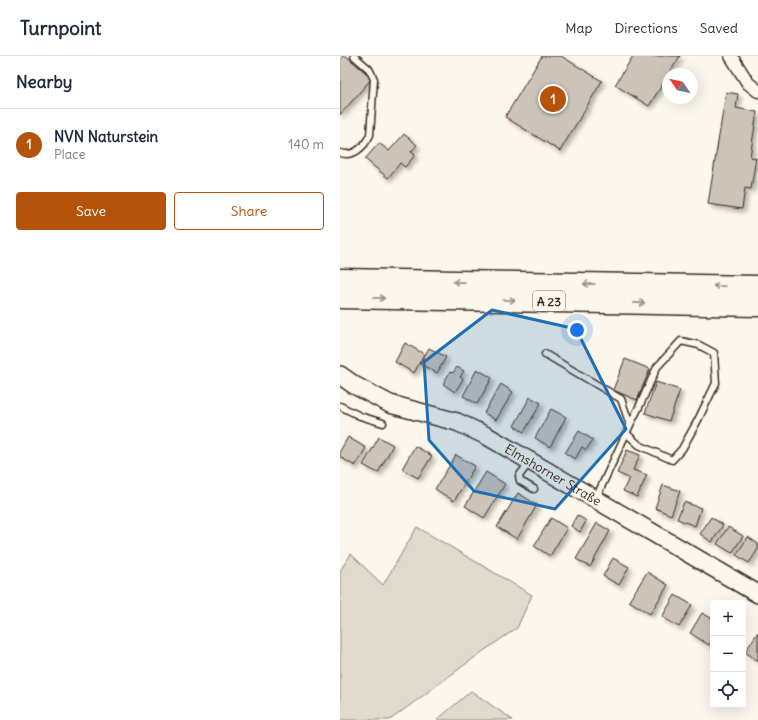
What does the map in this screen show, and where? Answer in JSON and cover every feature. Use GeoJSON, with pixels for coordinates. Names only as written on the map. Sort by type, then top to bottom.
{"type":"FeatureCollection","features":[{"type":"Feature","properties":{"kind":"highway","name":"A 23"},"geometry":{"type":"LineString","coordinates":[[340,280],[758,287]]}},
{"type":"Feature","properties":{"kind":"highway","name":"A 23"},"geometry":{"type":"LineString","coordinates":[[340,297],[758,305]]}},
{"type":"Feature","properties":{"kind":"street"},"geometry":{"type":"LineString","coordinates":[[731,56],[748,82],[758,91]]}},
{"type":"Feature","properties":{"kind":"street","name":"Elmshorner Straße"},"geometry":{"type":"LineString","coordinates":[[340,375],[354,385],[390,404],[457,422],[486,436],[758,594]]}},
{"type":"Feature","properties":{"kind":"lane"},"geometry":{"type":"LineString","coordinates":[[340,153],[350,154],[357,151],[366,142],[370,135],[374,79],[370,69],[354,56]]}},
{"type":"Feature","properties":{"kind":"lane"},"geometry":{"type":"LineString","coordinates":[[595,499],[657,366],[681,342],[699,345],[714,353],[716,382],[695,426],[682,449],[672,460],[639,445],[626,433]]}},
{"type":"Feature","properties":{"kind":"lane"},"geometry":{"type":"LineString","coordinates":[[545,354],[621,399],[630,425]]}},
{"type":"Feature","properties":{"kind":"lane"},"geometry":{"type":"LineString","coordinates":[[340,406],[360,416],[383,423]]}},
{"type":"Feature","properties":{"kind":"lane"},"geometry":{"type":"LineString","coordinates":[[530,461],[519,476],[520,481],[534,489]]}},
{"type":"Feature","properties":{"kind":"highlighted area"},"geometry":{"type":"Polygon","coordinates":[[[492,310],[576,329],[626,429],[555,509],[474,491],[429,440],[424,362],[492,310]]]}},
{"type":"Feature","properties":{"kind":"shaded area"},"geometry":{"type":"Polygon","coordinates":[[[417,527],[532,595],[517,628],[390,720],[340,720],[340,571],[351,554],[383,585],[417,527]]]}},
{"type":"Feature","properties":{"kind":"shaded area"},"geometry":{"type":"Polygon","coordinates":[[[471,691],[513,720],[437,720],[471,691]]]}},
{"type":"Feature","properties":{"kind":"building"},"geometry":{"type":"Polygon","coordinates":[[[343,56],[346,56],[372,78],[340,115],[340,59],[343,56]]]}},
{"type":"Feature","properties":{"kind":"building"},"geometry":{"type":"Polygon","coordinates":[[[542,56],[561,56],[602,81],[560,151],[505,117],[542,56]]]}},
{"type":"Feature","properties":{"kind":"building"},"geometry":{"type":"Polygon","coordinates":[[[633,56],[680,56],[673,68],[662,68],[662,85],[649,106],[615,85],[633,56]]]}},
{"type":"Feature","properties":{"kind":"building"},"geometry":{"type":"Polygon","coordinates":[[[726,92],[738,94],[736,108],[757,112],[750,157],[756,158],[751,189],[745,188],[742,209],[708,204],[726,92]]]}},
{"type":"Feature","properties":{"kind":"building"},"geometry":{"type":"Polygon","coordinates":[[[404,134],[417,145],[411,152],[415,155],[405,167],[400,163],[388,178],[365,159],[379,143],[389,151],[404,134]]]}},
{"type":"Feature","properties":{"kind":"building"},"geometry":{"type":"Polygon","coordinates":[[[405,343],[424,354],[414,373],[395,362],[405,343]]]}},
{"type":"Feature","properties":{"kind":"building"},"geometry":{"type":"Polygon","coordinates":[[[429,348],[446,357],[437,373],[420,364],[429,348]]]}},
{"type":"Feature","properties":{"kind":"building"},"geometry":{"type":"Polygon","coordinates":[[[625,359],[650,369],[637,400],[613,390],[625,359]]]}},
{"type":"Feature","properties":{"kind":"building"},"geometry":{"type":"Polygon","coordinates":[[[457,367],[464,371],[460,377],[463,379],[455,392],[443,384],[450,372],[453,373],[457,367]]]}},
{"type":"Feature","properties":{"kind":"building"},"geometry":{"type":"Polygon","coordinates":[[[477,369],[492,378],[477,404],[463,396],[477,369]]]}},
{"type":"Feature","properties":{"kind":"building"},"geometry":{"type":"Polygon","coordinates":[[[656,382],[680,390],[669,421],[645,413],[656,382]]]}},
{"type":"Feature","properties":{"kind":"building"},"geometry":{"type":"Polygon","coordinates":[[[501,384],[513,392],[496,420],[484,413],[501,384]]]}},
{"type":"Feature","properties":{"kind":"building"},"geometry":{"type":"Polygon","coordinates":[[[530,397],[541,403],[524,432],[514,426],[530,397]]]}},
{"type":"Feature","properties":{"kind":"building"},"geometry":{"type":"Polygon","coordinates":[[[551,409],[566,417],[550,447],[535,438],[551,409]]]}},
{"type":"Feature","properties":{"kind":"building"},"geometry":{"type":"Polygon","coordinates":[[[579,431],[593,440],[586,450],[582,447],[575,459],[565,453],[579,431]]]}},
{"type":"Feature","properties":{"kind":"building"},"geometry":{"type":"Polygon","coordinates":[[[348,437],[366,448],[355,466],[340,457],[340,451],[348,437]]]}},
{"type":"Feature","properties":{"kind":"building"},"geometry":{"type":"Polygon","coordinates":[[[379,437],[393,445],[378,473],[363,465],[379,437]]]}},
{"type":"Feature","properties":{"kind":"building"},"geometry":{"type":"Polygon","coordinates":[[[415,446],[432,456],[418,478],[402,469],[415,446]]]}},
{"type":"Feature","properties":{"kind":"building"},"geometry":{"type":"Polygon","coordinates":[[[627,450],[640,455],[633,470],[647,475],[637,497],[623,491],[629,478],[617,473],[627,450]]]}},
{"type":"Feature","properties":{"kind":"building"},"geometry":{"type":"Polygon","coordinates":[[[456,455],[475,466],[454,501],[435,489],[456,455]]]}},
{"type":"Feature","properties":{"kind":"building"},"geometry":{"type":"Polygon","coordinates":[[[486,472],[505,484],[484,518],[465,506],[486,472]]]}},
{"type":"Feature","properties":{"kind":"building"},"geometry":{"type":"Polygon","coordinates":[[[663,485],[680,491],[671,515],[655,508],[663,485]]]}},
{"type":"Feature","properties":{"kind":"building"},"geometry":{"type":"Polygon","coordinates":[[[518,493],[537,505],[517,539],[497,527],[518,493]]]}},
{"type":"Feature","properties":{"kind":"building"},"geometry":{"type":"Polygon","coordinates":[[[684,502],[701,508],[695,526],[677,519],[684,502]]]}},
{"type":"Feature","properties":{"kind":"building"},"geometry":{"type":"Polygon","coordinates":[[[577,515],[586,521],[580,532],[571,526],[577,515]]]}},
{"type":"Feature","properties":{"kind":"building"},"geometry":{"type":"Polygon","coordinates":[[[711,517],[723,525],[712,542],[700,534],[711,517]]]}},
{"type":"Feature","properties":{"kind":"building"},"geometry":{"type":"Polygon","coordinates":[[[551,518],[567,528],[550,556],[534,546],[551,518]]]}},
{"type":"Feature","properties":{"kind":"building"},"geometry":{"type":"Polygon","coordinates":[[[597,523],[610,531],[590,567],[576,559],[597,523]]]}},
{"type":"Feature","properties":{"kind":"building"},"geometry":{"type":"Polygon","coordinates":[[[728,527],[743,536],[732,553],[717,544],[728,527]]]}},
{"type":"Feature","properties":{"kind":"building"},"geometry":{"type":"Polygon","coordinates":[[[748,537],[758,544],[758,549],[749,563],[736,555],[748,537]]]}},
{"type":"Feature","properties":{"kind":"building"},"geometry":{"type":"Polygon","coordinates":[[[613,558],[629,567],[619,585],[603,576],[613,558]]]}},
{"type":"Feature","properties":{"kind":"building"},"geometry":{"type":"Polygon","coordinates":[[[647,572],[668,585],[650,614],[629,601],[647,572]]]}},
{"type":"Feature","properties":{"kind":"building"},"geometry":{"type":"Polygon","coordinates":[[[675,595],[692,605],[679,627],[662,617],[675,595]]]}},
{"type":"Feature","properties":{"kind":"building"},"geometry":{"type":"Polygon","coordinates":[[[702,613],[710,617],[709,645],[690,633],[702,613]]]}},
{"type":"Feature","properties":{"kind":"building"},"geometry":{"type":"Polygon","coordinates":[[[758,632],[758,661],[746,653],[758,632]]]}},
{"type":"Feature","properties":{"kind":"place","name":"NVN Naturstein"},"geometry":{"type":"Point","coordinates":[553,99]}}]}
